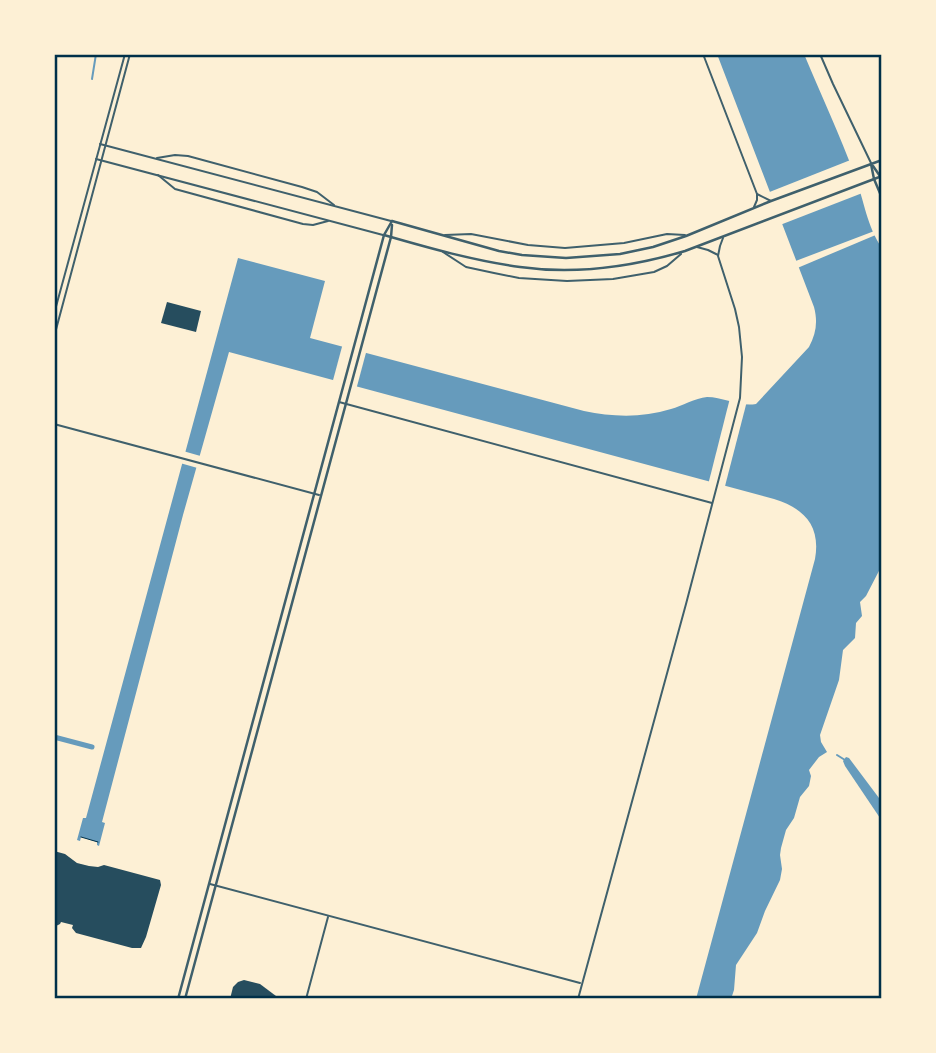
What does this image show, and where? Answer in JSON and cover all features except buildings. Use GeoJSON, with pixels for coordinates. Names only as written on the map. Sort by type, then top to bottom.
{"type":"FeatureCollection","features":[{"type":"Feature","properties":{"kind":"street"},"geometry":{"type":"LineString","coordinates":[[54,314],[125,54]]}},
{"type":"Feature","properties":{"kind":"street"},"geometry":{"type":"LineString","coordinates":[[54,337],[130,54]]}},
{"type":"Feature","properties":{"kind":"street"},"geometry":{"type":"LineString","coordinates":[[703,54],[757,194],[753,208]]}},
{"type":"Feature","properties":{"kind":"street"},"geometry":{"type":"LineString","coordinates":[[96,159],[440,250],[521,267],[566,270],[621,266],[685,251],[881,177],[871,164],[820,54]]}},
{"type":"Feature","properties":{"kind":"street"},"geometry":{"type":"LineString","coordinates":[[100,144],[499,251],[566,258],[620,254],[653,247],[882,160]]}},
{"type":"Feature","properties":{"kind":"street"},"geometry":{"type":"LineString","coordinates":[[155,159],[175,155],[188,156],[317,192],[335,206]]}},
{"type":"Feature","properties":{"kind":"street"},"geometry":{"type":"LineString","coordinates":[[871,164],[882,198]]}},
{"type":"Feature","properties":{"kind":"street"},"geometry":{"type":"LineString","coordinates":[[157,175],[175,189],[303,224],[330,221]]}},
{"type":"Feature","properties":{"kind":"street"},"geometry":{"type":"LineString","coordinates":[[757,194],[771,201]]}},
{"type":"Feature","properties":{"kind":"street"},"geometry":{"type":"LineString","coordinates":[[178,999],[384,235],[392,221]]}},
{"type":"Feature","properties":{"kind":"street"},"geometry":{"type":"LineString","coordinates":[[185,999],[391,237],[392,221]]}},
{"type":"Feature","properties":{"kind":"street"},"geometry":{"type":"LineString","coordinates":[[445,235],[471,234],[516,244],[565,248],[624,243],[667,234],[686,236]]}},
{"type":"Feature","properties":{"kind":"street"},"geometry":{"type":"LineString","coordinates":[[578,999],[740,398],[742,369],[739,327],[718,256],[724,237]]}},
{"type":"Feature","properties":{"kind":"street"},"geometry":{"type":"LineString","coordinates":[[696,247],[718,256]]}},
{"type":"Feature","properties":{"kind":"street"},"geometry":{"type":"LineString","coordinates":[[440,250],[466,267],[519,278],[567,281],[612,279],[654,272],[667,266],[685,251]]}},
{"type":"Feature","properties":{"kind":"street"},"geometry":{"type":"LineString","coordinates":[[339,402],[713,503]]}},
{"type":"Feature","properties":{"kind":"street"},"geometry":{"type":"LineString","coordinates":[[54,424],[320,495]]}},
{"type":"Feature","properties":{"kind":"street"},"geometry":{"type":"LineString","coordinates":[[209,884],[582,984]]}},
{"type":"Feature","properties":{"kind":"street"},"geometry":{"type":"LineString","coordinates":[[306,999],[328,916]]}},
{"type":"Feature","properties":{"kind":"path"},"geometry":{"type":"LineString","coordinates":[[80,837],[98,842]]}},
{"type":"Feature","properties":{"kind":"water"},"geometry":{"type":"Polygon","coordinates":[[[717,54],[804,54],[882,248],[881,567],[860,602],[862,616],[856,623],[855,638],[843,650],[839,680],[820,735],[827,752],[819,757],[809,770],[809,786],[800,797],[781,848],[780,880],[757,933],[736,965],[731,999],[696,999],[815,559],[815,537],[808,520],[794,508],[774,499],[229,352],[102,822],[105,823],[99,846],[97,842],[81,837],[80,841],[77,840],[83,818],[86,818],[238,258],[325,281],[310,338],[595,413],[628,416],[649,414],[707,397],[756,404],[809,347],[816,328],[814,307],[717,54]]]}},
{"type":"Feature","properties":{"kind":"water"},"geometry":{"type":"Polygon","coordinates":[[[846,757],[882,802],[882,821],[845,766],[843,761],[846,757]]]}},
{"type":"Feature","properties":{"kind":"pier"},"geometry":{"type":"Polygon","coordinates":[[[853,159],[865,192],[780,225],[767,193],[853,159]]]}},
{"type":"Feature","properties":{"kind":"pier"},"geometry":{"type":"Polygon","coordinates":[[[877,230],[878,234],[795,269],[793,262],[877,230]]]}},
{"type":"Feature","properties":{"kind":"pier"},"geometry":{"type":"Polygon","coordinates":[[[343,343],[367,349],[356,390],[332,384],[343,343]]]}},
{"type":"Feature","properties":{"kind":"pier"},"geometry":{"type":"Polygon","coordinates":[[[730,398],[747,401],[724,490],[708,485],[730,398]]]}},
{"type":"Feature","properties":{"kind":"pier"},"geometry":{"type":"Polygon","coordinates":[[[183,451],[204,457],[201,469],[180,463],[183,451]]]}},
{"type":"Feature","properties":{"kind":"waterway"},"geometry":{"type":"LineString","coordinates":[[92,79],[96,54]]}},
{"type":"Feature","properties":{"kind":"waterway"},"geometry":{"type":"LineString","coordinates":[[54,737],[92,747]]}},
{"type":"Feature","properties":{"kind":"waterway"},"geometry":{"type":"LineString","coordinates":[[837,755],[845,760]]}}]}
